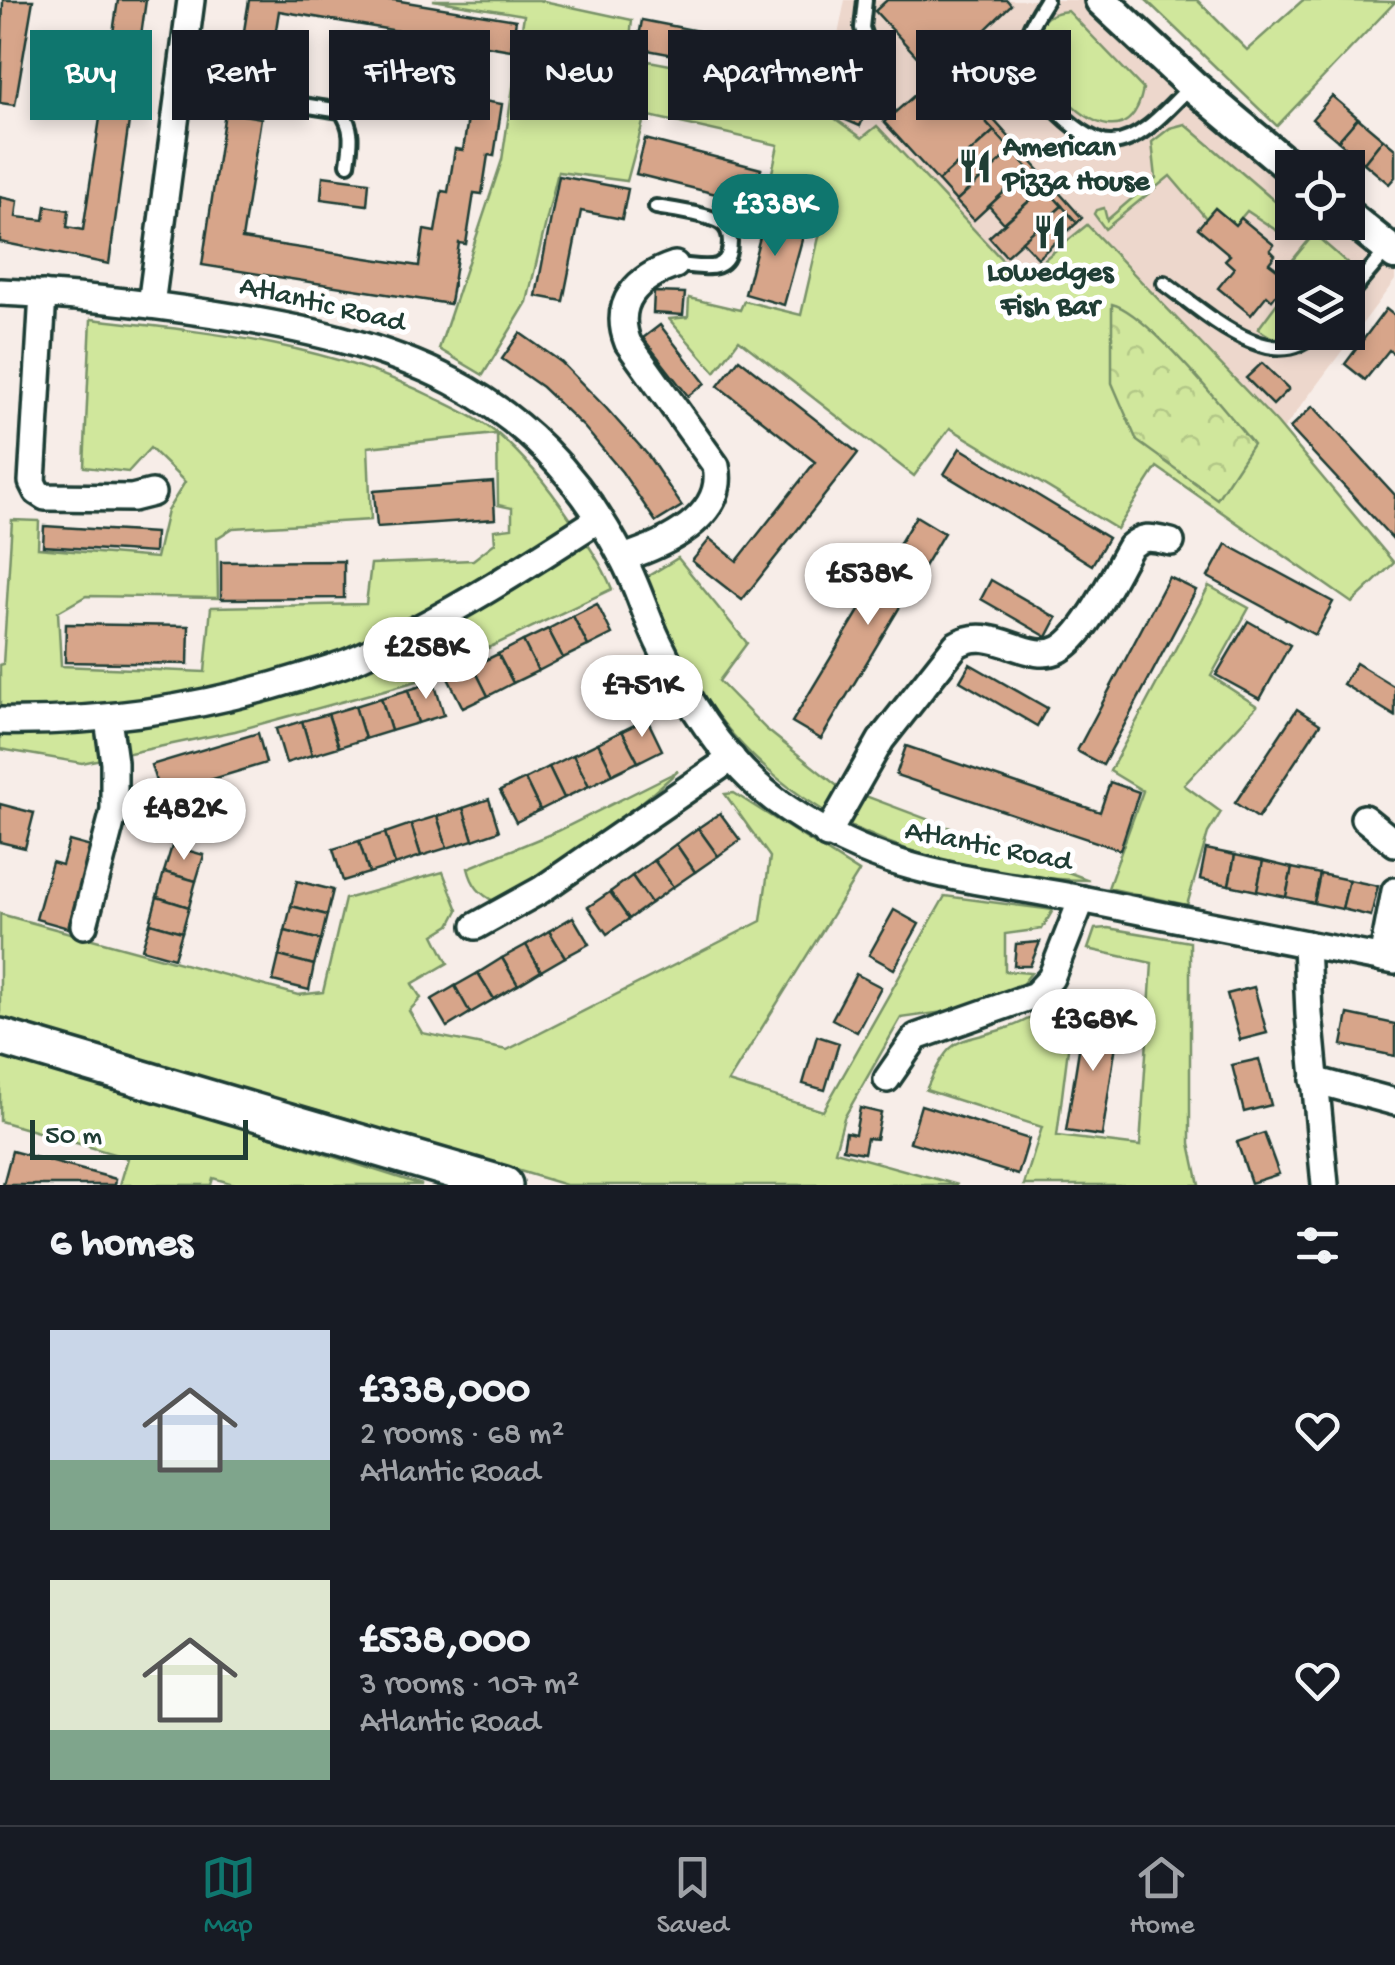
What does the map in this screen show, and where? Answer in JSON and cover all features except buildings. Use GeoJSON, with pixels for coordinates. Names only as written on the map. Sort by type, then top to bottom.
{"type":"FeatureCollection","features":[{"type":"Feature","properties":{"kind":"main road"},"geometry":{"type":"LineString","coordinates":[[0,1038],[504,1185]]}},
{"type":"Feature","properties":{"kind":"street"},"geometry":{"type":"LineString","coordinates":[[187,30],[191,0]]}},
{"type":"Feature","properties":{"kind":"street"},"geometry":{"type":"LineString","coordinates":[[1101,0],[1192,85],[1275,155]]}},
{"type":"Feature","properties":{"kind":"street"},"geometry":{"type":"LineString","coordinates":[[150,304],[175,120]]}},
{"type":"Feature","properties":{"kind":"street"},"geometry":{"type":"LineString","coordinates":[[1365,228],[1393,248]]}},
{"type":"Feature","properties":{"kind":"street"},"geometry":{"type":"LineString","coordinates":[[623,558],[654,548],[700,516],[716,496],[720,482],[716,466],[622,328],[623,312],[634,289],[654,272],[675,265]]}},
{"type":"Feature","properties":{"kind":"street","name":"Atlantic Road"},"geometry":{"type":"LineString","coordinates":[[0,292],[150,304],[305,329],[401,356],[482,397],[527,434],[564,472],[599,519],[623,558],[658,640],[705,726],[760,787],[827,834],[864,853],[964,881],[1389,960],[1395,891]]}},
{"type":"Feature","properties":{"kind":"street"},"geometry":{"type":"LineString","coordinates":[[44,294],[32,482],[37,492],[45,498],[132,498],[152,493]]}},
{"type":"Feature","properties":{"kind":"street"},"geometry":{"type":"LineString","coordinates":[[0,721],[108,719],[212,701],[356,660],[498,584],[599,519]]}},
{"type":"Feature","properties":{"kind":"street"},"geometry":{"type":"LineString","coordinates":[[827,834],[881,740],[956,645],[967,638],[982,637],[1043,653],[1058,650],[1072,640],[1084,623],[1130,547],[1140,538],[1171,542]]}},
{"type":"Feature","properties":{"kind":"street"},"geometry":{"type":"LineString","coordinates":[[84,926],[114,811],[114,762],[108,719]]}},
{"type":"Feature","properties":{"kind":"street"},"geometry":{"type":"LineString","coordinates":[[476,926],[541,890],[732,758]]}},
{"type":"Feature","properties":{"kind":"street"},"geometry":{"type":"LineString","coordinates":[[1364,818],[1395,843]]}},
{"type":"Feature","properties":{"kind":"street","name":"Atlantic Road"},"geometry":{"type":"LineString","coordinates":[[887,1079],[916,1038],[1035,995],[1051,978],[1082,900]]}},
{"type":"Feature","properties":{"kind":"street"},"geometry":{"type":"LineString","coordinates":[[1306,944],[1325,1185]]}},
{"type":"Feature","properties":{"kind":"street"},"geometry":{"type":"LineString","coordinates":[[1314,1080],[1395,1102]]}},
{"type":"Feature","properties":{"kind":"lane"},"geometry":{"type":"LineString","coordinates":[[863,30],[866,0]]}},
{"type":"Feature","properties":{"kind":"lane"},"geometry":{"type":"LineString","coordinates":[[1046,0],[1028,29],[1024,62],[1033,84],[1065,118],[1091,138],[1110,144],[1131,138],[1192,85]]}},
{"type":"Feature","properties":{"kind":"lane"},"geometry":{"type":"LineString","coordinates":[[309,106],[341,111],[350,123],[348,164]]}},
{"type":"Feature","properties":{"kind":"lane"},"geometry":{"type":"LineString","coordinates":[[656,207],[720,222],[730,234],[730,250],[721,265],[708,270],[675,265]]}},
{"type":"Feature","properties":{"kind":"lane"},"geometry":{"type":"LineString","coordinates":[[1365,278],[1393,248]]}},
{"type":"Feature","properties":{"kind":"lane"},"geometry":{"type":"LineString","coordinates":[[1164,283],[1235,334],[1275,349]]}},
{"type":"Feature","properties":{"kind":"shaded area"},"geometry":{"type":"Polygon","coordinates":[[[845,0],[1101,0],[1275,154],[1275,240],[1365,240],[1365,234],[1395,254],[1395,280],[1365,320],[1365,260],[1275,260],[1275,350],[1343,350],[1283,430],[1088,225],[1020,280],[878,127],[862,138],[837,120],[896,120],[896,30],[839,30],[845,0]]]}},
{"type":"Feature","properties":{"kind":"green space"},"geometry":{"type":"Polygon","coordinates":[[[433,0],[539,0],[632,20],[631,30],[522,30],[524,15],[433,0]]]}},
{"type":"Feature","properties":{"kind":"green space"},"geometry":{"type":"Polygon","coordinates":[[[1146,0],[1197,0],[1247,50],[1303,0],[1395,2],[1277,126],[1146,0]]]}},
{"type":"Feature","properties":{"kind":"green space"},"geometry":{"type":"Polygon","coordinates":[[[1068,11],[1143,89],[1130,118],[1109,125],[1085,115],[1071,102],[1071,30],[1041,30],[1044,20],[1068,11]]]}},
{"type":"Feature","properties":{"kind":"green space"},"geometry":{"type":"Polygon","coordinates":[[[648,61],[668,65],[668,120],[837,120],[862,138],[877,126],[1020,279],[1087,225],[1277,423],[1394,563],[1352,603],[1157,467],[1117,529],[950,428],[914,476],[739,340],[715,372],[669,319],[688,317],[689,298],[740,310],[744,301],[801,315],[822,224],[765,205],[778,145],[648,116],[648,61]]]}},
{"type":"Feature","properties":{"kind":"green space"},"geometry":{"type":"Polygon","coordinates":[[[510,107],[510,120],[644,120],[627,181],[558,172],[527,302],[483,375],[439,349],[502,160],[510,107]]]}},
{"type":"Feature","properties":{"kind":"green space"},"geometry":{"type":"Polygon","coordinates":[[[1185,124],[1275,201],[1275,229],[1247,211],[1235,225],[1215,208],[1206,218],[1170,176],[1105,229],[1094,214],[1096,210],[1104,208],[1107,220],[1156,178],[1152,142],[1170,128],[1185,124]]]}},
{"type":"Feature","properties":{"kind":"green space"},"geometry":{"type":"Polygon","coordinates":[[[1309,240],[1321,240],[1344,260],[1293,260],[1309,240]]]}},
{"type":"Feature","properties":{"kind":"green space"},"geometry":{"type":"Polygon","coordinates":[[[1112,304],[1127,311],[1165,344],[1253,444],[1217,499],[1137,441],[1112,383],[1112,304]]]}},
{"type":"Feature","properties":{"kind":"green space"},"geometry":{"type":"Polygon","coordinates":[[[1275,306],[1275,338],[1258,329],[1275,306]]]}},
{"type":"Feature","properties":{"kind":"green space"},"geometry":{"type":"Polygon","coordinates":[[[91,319],[222,335],[309,352],[392,379],[492,429],[537,473],[553,494],[612,589],[421,680],[235,731],[82,763],[0,749],[0,665],[12,520],[39,521],[38,548],[156,558],[167,511],[185,482],[150,448],[128,472],[84,467],[91,319]],[[497,434],[368,447],[371,520],[233,528],[217,538],[218,598],[86,596],[58,612],[61,666],[205,672],[211,607],[366,604],[371,564],[473,560],[495,543],[494,530],[512,528],[512,508],[498,505],[497,434]]]}},
{"type":"Feature","properties":{"kind":"green space"},"geometry":{"type":"Polygon","coordinates":[[[678,558],[747,643],[719,681],[766,729],[836,785],[1089,880],[1032,877],[921,854],[868,834],[819,808],[774,775],[734,736],[699,689],[645,578],[678,558]]]}},
{"type":"Feature","properties":{"kind":"green space"},"geometry":{"type":"Polygon","coordinates":[[[1209,586],[1249,608],[1211,676],[1257,706],[1184,785],[1221,812],[1208,833],[1187,905],[1108,888],[1143,791],[1110,771],[1209,586]]]}},
{"type":"Feature","properties":{"kind":"green space"},"geometry":{"type":"Polygon","coordinates":[[[678,771],[592,843],[521,889],[496,902],[474,884],[468,868],[558,831],[678,771]]]}},
{"type":"Feature","properties":{"kind":"green space"},"geometry":{"type":"Polygon","coordinates":[[[734,793],[859,872],[728,1082],[823,1111],[945,896],[1053,910],[1042,929],[1005,934],[1005,971],[1031,973],[1020,987],[944,1012],[901,1018],[844,1118],[835,1151],[958,1185],[566,1185],[0,1021],[0,914],[298,995],[323,992],[345,899],[443,872],[458,910],[450,925],[434,935],[448,963],[412,984],[421,998],[409,1011],[422,1033],[507,1050],[761,921],[770,857],[725,794],[734,793]]]}},
{"type":"Feature","properties":{"kind":"green space"},"geometry":{"type":"Polygon","coordinates":[[[1095,929],[1190,942],[1190,1143],[1199,1185],[1024,1185],[1042,1127],[926,1090],[942,1058],[958,1043],[1017,1024],[1067,996],[1074,1001],[1057,1136],[1140,1146],[1152,963],[1088,949],[1095,929]]]}},
{"type":"Feature","properties":{"kind":"green space"},"geometry":{"type":"Polygon","coordinates":[[[0,1056],[422,1185],[237,1185],[213,1178],[211,1185],[120,1185],[128,1158],[0,1121],[0,1056]]]}},
{"type":"Feature","properties":{"kind":"place","name":"American Pizza House"},"geometry":{"type":"Point","coordinates":[975,166]}},
{"type":"Feature","properties":{"kind":"place","name":"Lowedges Fish Bar"},"geometry":{"type":"Point","coordinates":[1050,232]}}]}
